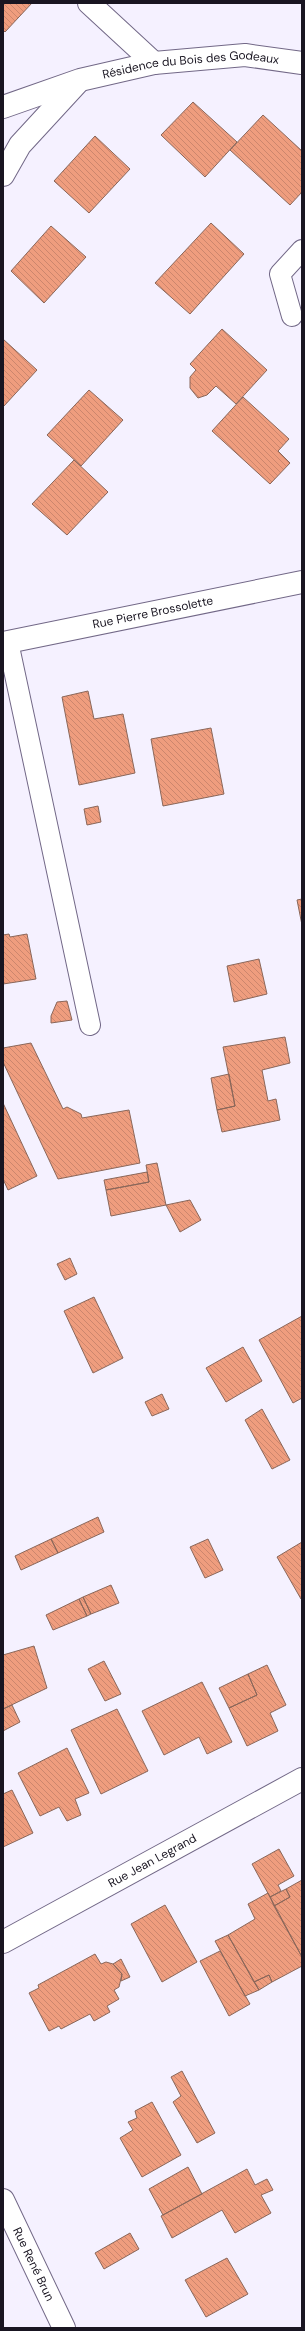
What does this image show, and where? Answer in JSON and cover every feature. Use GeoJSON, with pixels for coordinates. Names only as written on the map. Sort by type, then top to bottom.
{"type":"FeatureCollection","features":[{"type":"Feature","properties":{"kind":"street"},"geometry":{"type":"LineString","coordinates":[[89,3],[154,62]]}},
{"type":"Feature","properties":{"kind":"street","name":"Résidence du Bois des Godeaux"},"geometry":{"type":"LineString","coordinates":[[3,107],[80,80],[154,62],[245,55],[302,63]]}},
{"type":"Feature","properties":{"kind":"street"},"geometry":{"type":"LineString","coordinates":[[3,175],[20,145],[80,80]]}},
{"type":"Feature","properties":{"kind":"street","name":"Rue Pierre Brossolette"},"geometry":{"type":"LineString","coordinates":[[5,642],[302,582]]}},
{"type":"Feature","properties":{"kind":"street","name":"Rue Jean Legrand"},"geometry":{"type":"LineString","coordinates":[[3,1942],[302,1779]]}},
{"type":"Feature","properties":{"kind":"street","name":"Rue René Brun"},"geometry":{"type":"LineString","coordinates":[[3,2200],[64,2328]]}},
{"type":"Feature","properties":{"kind":"lane"},"geometry":{"type":"LineString","coordinates":[[292,316],[280,274],[302,250]]}},
{"type":"Feature","properties":{"kind":"lane"},"geometry":{"type":"LineString","coordinates":[[5,642],[90,1025]]}},
{"type":"Feature","properties":{"kind":"building"},"geometry":{"type":"Polygon","coordinates":[[[3,3],[32,3],[5,32],[3,30],[3,3]]]}},
{"type":"Feature","properties":{"kind":"building"},"geometry":{"type":"Polygon","coordinates":[[[193,102],[237,142],[205,177],[161,135],[193,102]]]}},
{"type":"Feature","properties":{"kind":"building"},"geometry":{"type":"Polygon","coordinates":[[[263,115],[302,151],[302,192],[290,205],[230,150],[263,115]]]}},
{"type":"Feature","properties":{"kind":"building"},"geometry":{"type":"Polygon","coordinates":[[[95,136],[130,169],[89,213],[54,181],[95,136]]]}},
{"type":"Feature","properties":{"kind":"building"},"geometry":{"type":"Polygon","coordinates":[[[211,223],[244,254],[190,314],[155,283],[211,223]]]}},
{"type":"Feature","properties":{"kind":"building"},"geometry":{"type":"Polygon","coordinates":[[[51,226],[86,257],[44,303],[11,271],[51,226]]]}},
{"type":"Feature","properties":{"kind":"building"},"geometry":{"type":"Polygon","coordinates":[[[222,329],[267,370],[236,404],[216,386],[207,395],[198,398],[190,388],[190,377],[196,370],[190,364],[222,329]]]}},
{"type":"Feature","properties":{"kind":"building"},"geometry":{"type":"Polygon","coordinates":[[[3,339],[37,370],[4,406],[3,405],[3,339]]]}},
{"type":"Feature","properties":{"kind":"building"},"geometry":{"type":"Polygon","coordinates":[[[89,390],[123,420],[81,466],[47,435],[89,390]]]}},
{"type":"Feature","properties":{"kind":"building"},"geometry":{"type":"Polygon","coordinates":[[[243,397],[289,439],[278,451],[290,463],[270,484],[212,431],[243,397]]]}},
{"type":"Feature","properties":{"kind":"building"},"geometry":{"type":"Polygon","coordinates":[[[74,460],[108,492],[67,535],[32,504],[74,460]]]}},
{"type":"Feature","properties":{"kind":"building"},"geometry":{"type":"Polygon","coordinates":[[[88,691],[94,719],[123,714],[135,773],[79,785],[62,697],[88,691]]]}},
{"type":"Feature","properties":{"kind":"building"},"geometry":{"type":"Polygon","coordinates":[[[211,728],[224,794],[163,806],[151,739],[211,728]]]}},
{"type":"Feature","properties":{"kind":"building"},"geometry":{"type":"Polygon","coordinates":[[[98,806],[101,822],[87,825],[84,809],[98,806]]]}},
{"type":"Feature","properties":{"kind":"building"},"geometry":{"type":"Polygon","coordinates":[[[302,899],[302,925],[297,900],[302,899]]]}},
{"type":"Feature","properties":{"kind":"building"},"geometry":{"type":"Polygon","coordinates":[[[9,934],[10,937],[27,934],[36,979],[3,984],[3,935],[9,934]]]}},
{"type":"Feature","properties":{"kind":"building"},"geometry":{"type":"Polygon","coordinates":[[[259,959],[267,994],[234,1002],[227,966],[259,959]]]}},
{"type":"Feature","properties":{"kind":"building"},"geometry":{"type":"Polygon","coordinates":[[[67,1001],[72,1020],[51,1023],[51,1016],[57,1002],[67,1001]]]}},
{"type":"Feature","properties":{"kind":"building"},"geometry":{"type":"Polygon","coordinates":[[[285,1037],[290,1063],[262,1070],[268,1101],[276,1099],[280,1120],[222,1132],[217,1110],[235,1106],[223,1047],[285,1037]]]}},
{"type":"Feature","properties":{"kind":"building"},"geometry":{"type":"Polygon","coordinates":[[[31,1043],[63,1109],[67,1107],[81,1114],[82,1118],[129,1110],[140,1163],[58,1179],[3,1062],[3,1048],[31,1043]]]}},
{"type":"Feature","properties":{"kind":"building"},"geometry":{"type":"Polygon","coordinates":[[[229,1074],[235,1106],[217,1110],[211,1078],[229,1074]]]}},
{"type":"Feature","properties":{"kind":"building"},"geometry":{"type":"Polygon","coordinates":[[[3,1103],[37,1176],[8,1190],[3,1179],[3,1103]]]}},
{"type":"Feature","properties":{"kind":"building"},"geometry":{"type":"Polygon","coordinates":[[[157,1163],[166,1205],[111,1216],[106,1190],[149,1182],[146,1165],[157,1163]]]}},
{"type":"Feature","properties":{"kind":"building"},"geometry":{"type":"Polygon","coordinates":[[[147,1172],[149,1182],[106,1190],[104,1180],[147,1172]]]}},
{"type":"Feature","properties":{"kind":"building"},"geometry":{"type":"Polygon","coordinates":[[[190,1200],[201,1220],[180,1232],[166,1205],[190,1200]]]}},
{"type":"Feature","properties":{"kind":"building"},"geometry":{"type":"Polygon","coordinates":[[[70,1258],[77,1274],[65,1280],[57,1264],[70,1258]]]}},
{"type":"Feature","properties":{"kind":"building"},"geometry":{"type":"Polygon","coordinates":[[[94,1297],[123,1358],[93,1373],[64,1311],[94,1297]]]}},
{"type":"Feature","properties":{"kind":"building"},"geometry":{"type":"Polygon","coordinates":[[[302,1316],[302,1398],[293,1403],[259,1340],[302,1316]]]}},
{"type":"Feature","properties":{"kind":"building"},"geometry":{"type":"Polygon","coordinates":[[[243,1347],[262,1381],[226,1402],[206,1368],[243,1347]]]}},
{"type":"Feature","properties":{"kind":"building"},"geometry":{"type":"Polygon","coordinates":[[[162,1394],[169,1409],[152,1416],[145,1402],[162,1394]]]}},
{"type":"Feature","properties":{"kind":"building"},"geometry":{"type":"Polygon","coordinates":[[[262,1409],[290,1460],[272,1469],[245,1420],[262,1409]]]}},
{"type":"Feature","properties":{"kind":"building"},"geometry":{"type":"Polygon","coordinates":[[[98,1517],[104,1532],[58,1553],[51,1539],[98,1517]]]}},
{"type":"Feature","properties":{"kind":"building"},"geometry":{"type":"Polygon","coordinates":[[[51,1539],[58,1553],[21,1570],[15,1556],[51,1539]]]}},
{"type":"Feature","properties":{"kind":"building"},"geometry":{"type":"Polygon","coordinates":[[[208,1539],[223,1570],[205,1578],[190,1547],[208,1539]]]}},
{"type":"Feature","properties":{"kind":"building"},"geometry":{"type":"Polygon","coordinates":[[[302,1542],[302,1598],[301,1599],[277,1557],[302,1542]]]}},
{"type":"Feature","properties":{"kind":"building"},"geometry":{"type":"Polygon","coordinates":[[[111,1585],[119,1603],[91,1614],[83,1597],[111,1585]]]}},
{"type":"Feature","properties":{"kind":"building"},"geometry":{"type":"Polygon","coordinates":[[[83,1597],[91,1614],[87,1616],[79,1599],[83,1597]]]}},
{"type":"Feature","properties":{"kind":"building"},"geometry":{"type":"Polygon","coordinates":[[[79,1599],[87,1616],[53,1630],[46,1615],[79,1599]]]}},
{"type":"Feature","properties":{"kind":"building"},"geometry":{"type":"Polygon","coordinates":[[[34,1646],[47,1688],[3,1709],[3,1655],[34,1646]]]}},
{"type":"Feature","properties":{"kind":"building"},"geometry":{"type":"Polygon","coordinates":[[[104,1661],[121,1694],[105,1701],[88,1669],[104,1661]]]}},
{"type":"Feature","properties":{"kind":"building"},"geometry":{"type":"Polygon","coordinates":[[[267,1665],[286,1705],[270,1713],[278,1731],[247,1746],[229,1708],[257,1695],[248,1674],[267,1665]]]}},
{"type":"Feature","properties":{"kind":"building"},"geometry":{"type":"Polygon","coordinates":[[[248,1674],[257,1695],[229,1708],[219,1688],[248,1674]]]}},
{"type":"Feature","properties":{"kind":"building"},"geometry":{"type":"Polygon","coordinates":[[[202,1682],[232,1742],[207,1754],[199,1737],[164,1755],[142,1711],[202,1682]]]}},
{"type":"Feature","properties":{"kind":"building"},"geometry":{"type":"Polygon","coordinates":[[[12,1705],[20,1722],[3,1731],[3,1709],[12,1705]]]}},
{"type":"Feature","properties":{"kind":"building"},"geometry":{"type":"Polygon","coordinates":[[[117,1709],[148,1771],[101,1794],[71,1730],[117,1709]]]}},
{"type":"Feature","properties":{"kind":"building"},"geometry":{"type":"Polygon","coordinates":[[[67,1748],[89,1793],[75,1799],[81,1815],[67,1821],[59,1807],[40,1816],[18,1773],[67,1748]]]}},
{"type":"Feature","properties":{"kind":"building"},"geometry":{"type":"Polygon","coordinates":[[[12,1790],[33,1833],[3,1847],[3,1794],[12,1790]]]}},
{"type":"Feature","properties":{"kind":"building"},"geometry":{"type":"Polygon","coordinates":[[[279,1849],[294,1876],[278,1885],[281,1891],[270,1897],[252,1864],[279,1849]]]}},
{"type":"Feature","properties":{"kind":"building"},"geometry":{"type":"Polygon","coordinates":[[[302,1880],[302,1957],[274,1906],[290,1897],[286,1889],[302,1880]]]}},
{"type":"Feature","properties":{"kind":"building"},"geometry":{"type":"Polygon","coordinates":[[[286,1889],[290,1897],[274,1906],[270,1897],[286,1889]]]}},
{"type":"Feature","properties":{"kind":"building"},"geometry":{"type":"Polygon","coordinates":[[[268,1893],[302,1957],[302,1966],[272,1982],[269,1975],[254,1982],[228,1935],[255,1919],[248,1904],[268,1893]]]}},
{"type":"Feature","properties":{"kind":"building"},"geometry":{"type":"Polygon","coordinates":[[[165,1905],[197,1962],[162,1982],[131,1924],[165,1905]]]}},
{"type":"Feature","properties":{"kind":"building"},"geometry":{"type":"Polygon","coordinates":[[[228,1935],[259,1990],[245,1996],[215,1941],[228,1935]]]}},
{"type":"Feature","properties":{"kind":"building"},"geometry":{"type":"Polygon","coordinates":[[[220,1951],[250,2004],[229,2016],[200,1961],[220,1951]]]}},
{"type":"Feature","properties":{"kind":"building"},"geometry":{"type":"Polygon","coordinates":[[[95,1954],[101,1964],[106,1962],[113,1964],[122,1974],[119,1987],[114,1990],[119,1999],[107,2006],[110,2012],[94,2021],[90,2014],[61,2029],[59,2026],[49,2031],[29,1993],[39,1988],[38,1985],[95,1954]]]}},
{"type":"Feature","properties":{"kind":"building"},"geometry":{"type":"Polygon","coordinates":[[[121,1959],[130,1977],[121,1981],[122,1974],[113,1964],[121,1959]]]}},
{"type":"Feature","properties":{"kind":"building"},"geometry":{"type":"Polygon","coordinates":[[[269,1975],[272,1982],[259,1990],[254,1982],[269,1975]]]}},
{"type":"Feature","properties":{"kind":"building"},"geometry":{"type":"Polygon","coordinates":[[[182,2071],[215,2133],[197,2143],[173,2102],[181,2096],[171,2077],[182,2071]]]}},
{"type":"Feature","properties":{"kind":"building"},"geometry":{"type":"Polygon","coordinates":[[[152,2102],[181,2155],[142,2177],[120,2138],[133,2130],[128,2122],[137,2118],[135,2111],[152,2102]]]}},
{"type":"Feature","properties":{"kind":"building"},"geometry":{"type":"Polygon","coordinates":[[[188,2167],[202,2194],[163,2215],[149,2189],[188,2167]]]}},
{"type":"Feature","properties":{"kind":"building"},"geometry":{"type":"Polygon","coordinates":[[[247,2169],[255,2185],[267,2179],[273,2190],[261,2195],[271,2213],[235,2233],[222,2210],[172,2238],[161,2216],[247,2169]]]}},
{"type":"Feature","properties":{"kind":"building"},"geometry":{"type":"Polygon","coordinates":[[[130,2233],[139,2249],[104,2269],[95,2253],[130,2233]]]}},
{"type":"Feature","properties":{"kind":"building"},"geometry":{"type":"Polygon","coordinates":[[[227,2258],[248,2294],[206,2317],[185,2280],[227,2258]]]}}]}
